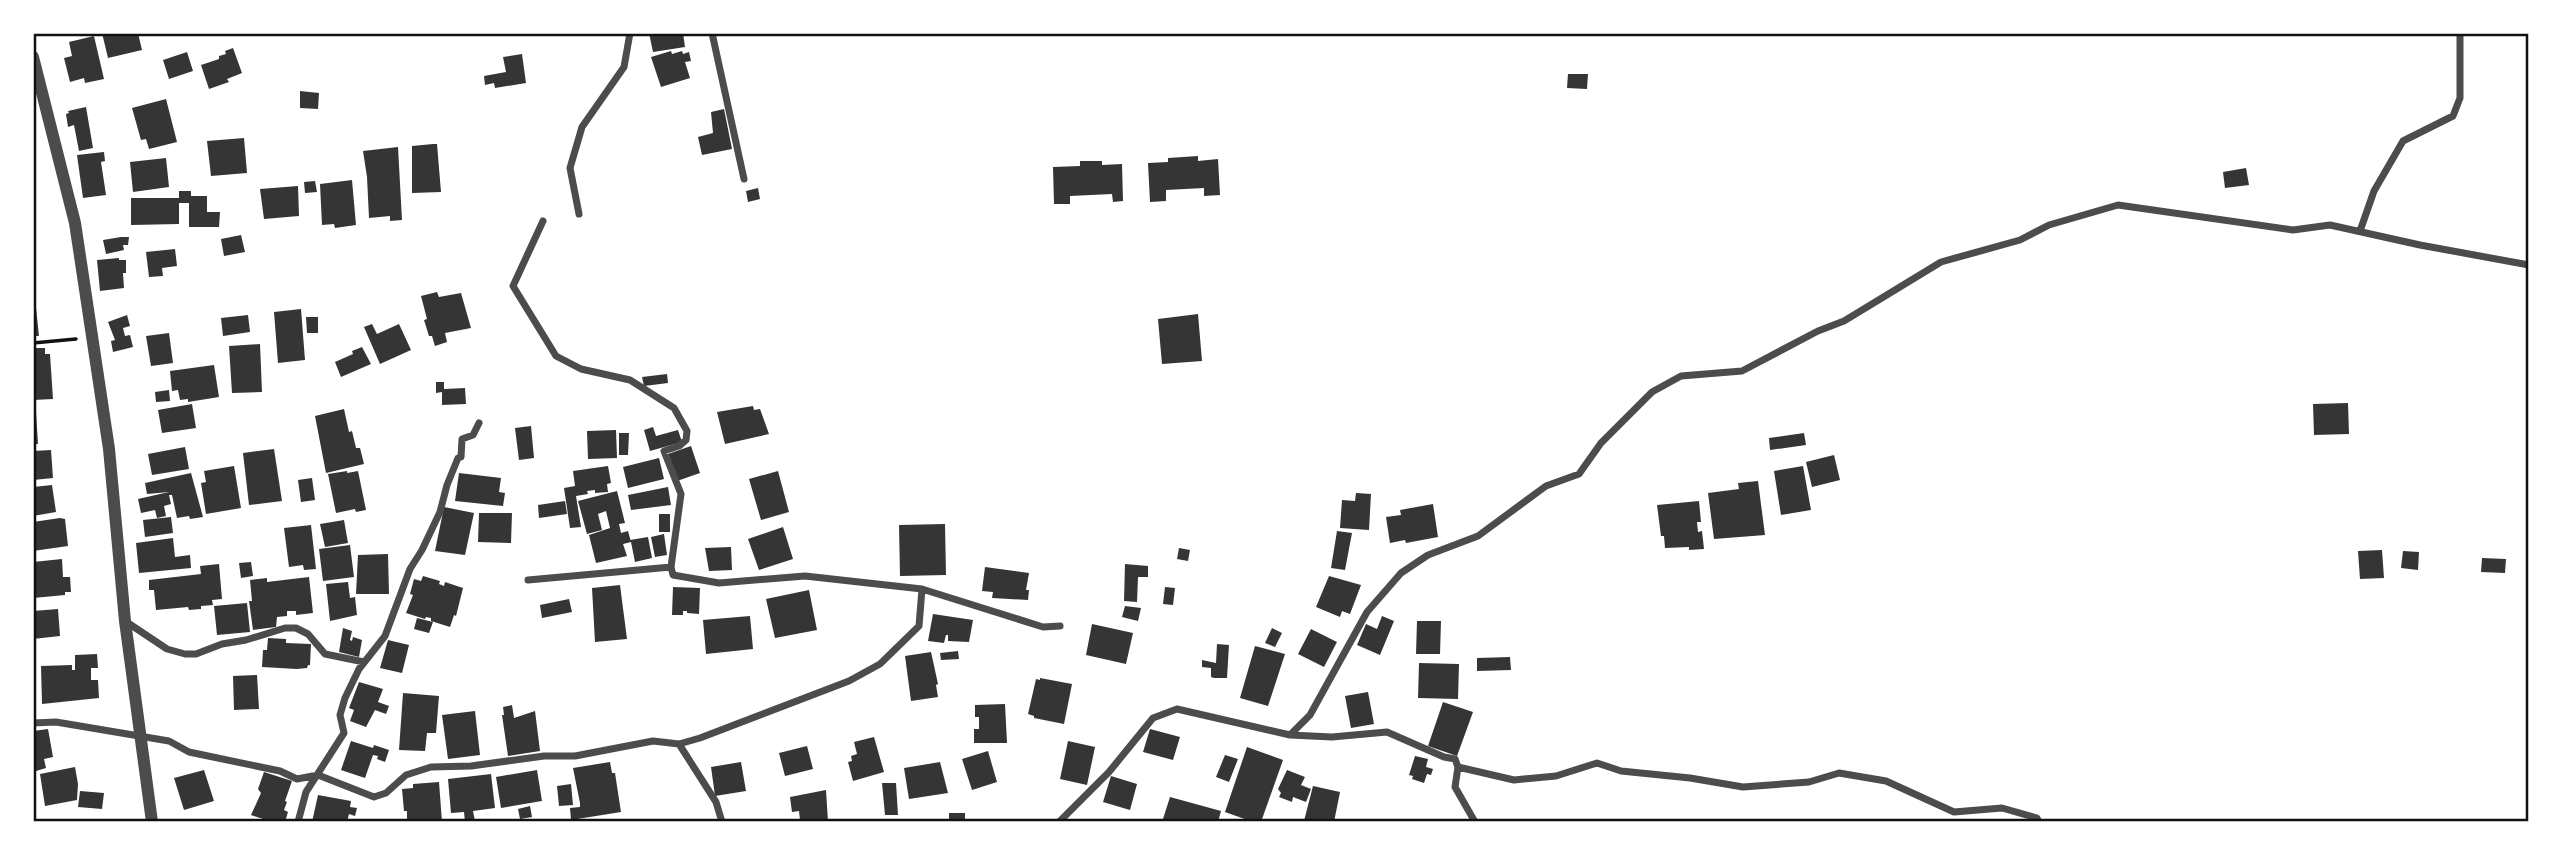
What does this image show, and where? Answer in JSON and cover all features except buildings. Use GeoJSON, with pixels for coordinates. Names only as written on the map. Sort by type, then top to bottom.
{"type":"FeatureCollection","features":[{"type":"Feature","properties":{"kind":"street"},"geometry":{"type":"LineString","coordinates":[[579,214],[570,168],[582,127],[624,67],[630,33]]}},
{"type":"Feature","properties":{"kind":"street"},"geometry":{"type":"LineString","coordinates":[[712,33],[744,179]]}},
{"type":"Feature","properties":{"kind":"street"},"geometry":{"type":"LineString","coordinates":[[2360,231],[2374,191],[2403,141],[2453,117],[2460,98],[2460,33]]}},
{"type":"Feature","properties":{"kind":"street"},"geometry":{"type":"LineString","coordinates":[[33,57],[75,223],[109,449],[125,621],[152,822]]}},
{"type":"Feature","properties":{"kind":"street"},"geometry":{"type":"LineString","coordinates":[[1290,735],[1310,715],[1367,612],[1401,573],[1428,555],[1478,536],[1546,486],[1579,474],[1601,443],[1652,392],[1681,376],[1742,371],[1818,331],[1844,321],[1941,262],[2020,240],[2049,225],[2118,205],[2292,230],[2330,225],[2529,265]]}},
{"type":"Feature","properties":{"kind":"street"},"geometry":{"type":"LineString","coordinates":[[542,221],[513,286],[556,356],[581,369],[630,380],[674,408],[687,431],[686,440],[679,446],[664,451],[681,494],[671,567],[673,575],[719,583],[805,576],[922,589],[1043,627],[1060,626]]}},
{"type":"Feature","properties":{"kind":"street"},"geometry":{"type":"LineString","coordinates":[[298,822],[306,792],[344,733],[340,715],[345,698],[364,662],[385,636],[410,569],[440,512],[447,485],[458,458],[461,457],[462,439],[473,435],[480,422]]}},
{"type":"Feature","properties":{"kind":"street"},"geometry":{"type":"LineString","coordinates":[[528,580],[671,567]]}},
{"type":"Feature","properties":{"kind":"street"},"geometry":{"type":"LineString","coordinates":[[33,723],[56,722],[169,741],[189,752],[280,771],[297,779],[318,775],[374,797],[386,793],[406,775],[431,767],[471,766],[544,756],[575,756],[653,741],[679,744],[710,734],[849,681],[880,664],[919,626],[922,589]]}},
{"type":"Feature","properties":{"kind":"street"},"geometry":{"type":"LineString","coordinates":[[125,621],[167,649],[185,654],[195,654],[222,644],[285,628],[296,628],[307,634],[325,654],[364,662]]}},
{"type":"Feature","properties":{"kind":"street"},"geometry":{"type":"LineString","coordinates":[[1059,822],[1109,772],[1153,718],[1177,709],[1290,735],[1332,737],[1387,732],[1455,759],[1458,767],[1455,787],[1475,822]]}},
{"type":"Feature","properties":{"kind":"street"},"geometry":{"type":"LineString","coordinates":[[679,744],[716,802],[722,822]]}},
{"type":"Feature","properties":{"kind":"street"},"geometry":{"type":"LineString","coordinates":[[1458,767],[1514,780],[1556,776],[1597,763],[1621,771],[1743,787],[1809,782],[1839,773],[1886,781],[1954,812],[2002,808],[2037,818],[2039,822]]}},
{"type":"Feature","properties":{"kind":"path"},"geometry":{"type":"LineString","coordinates":[[33,343],[71,341],[92,336]]}}]}
